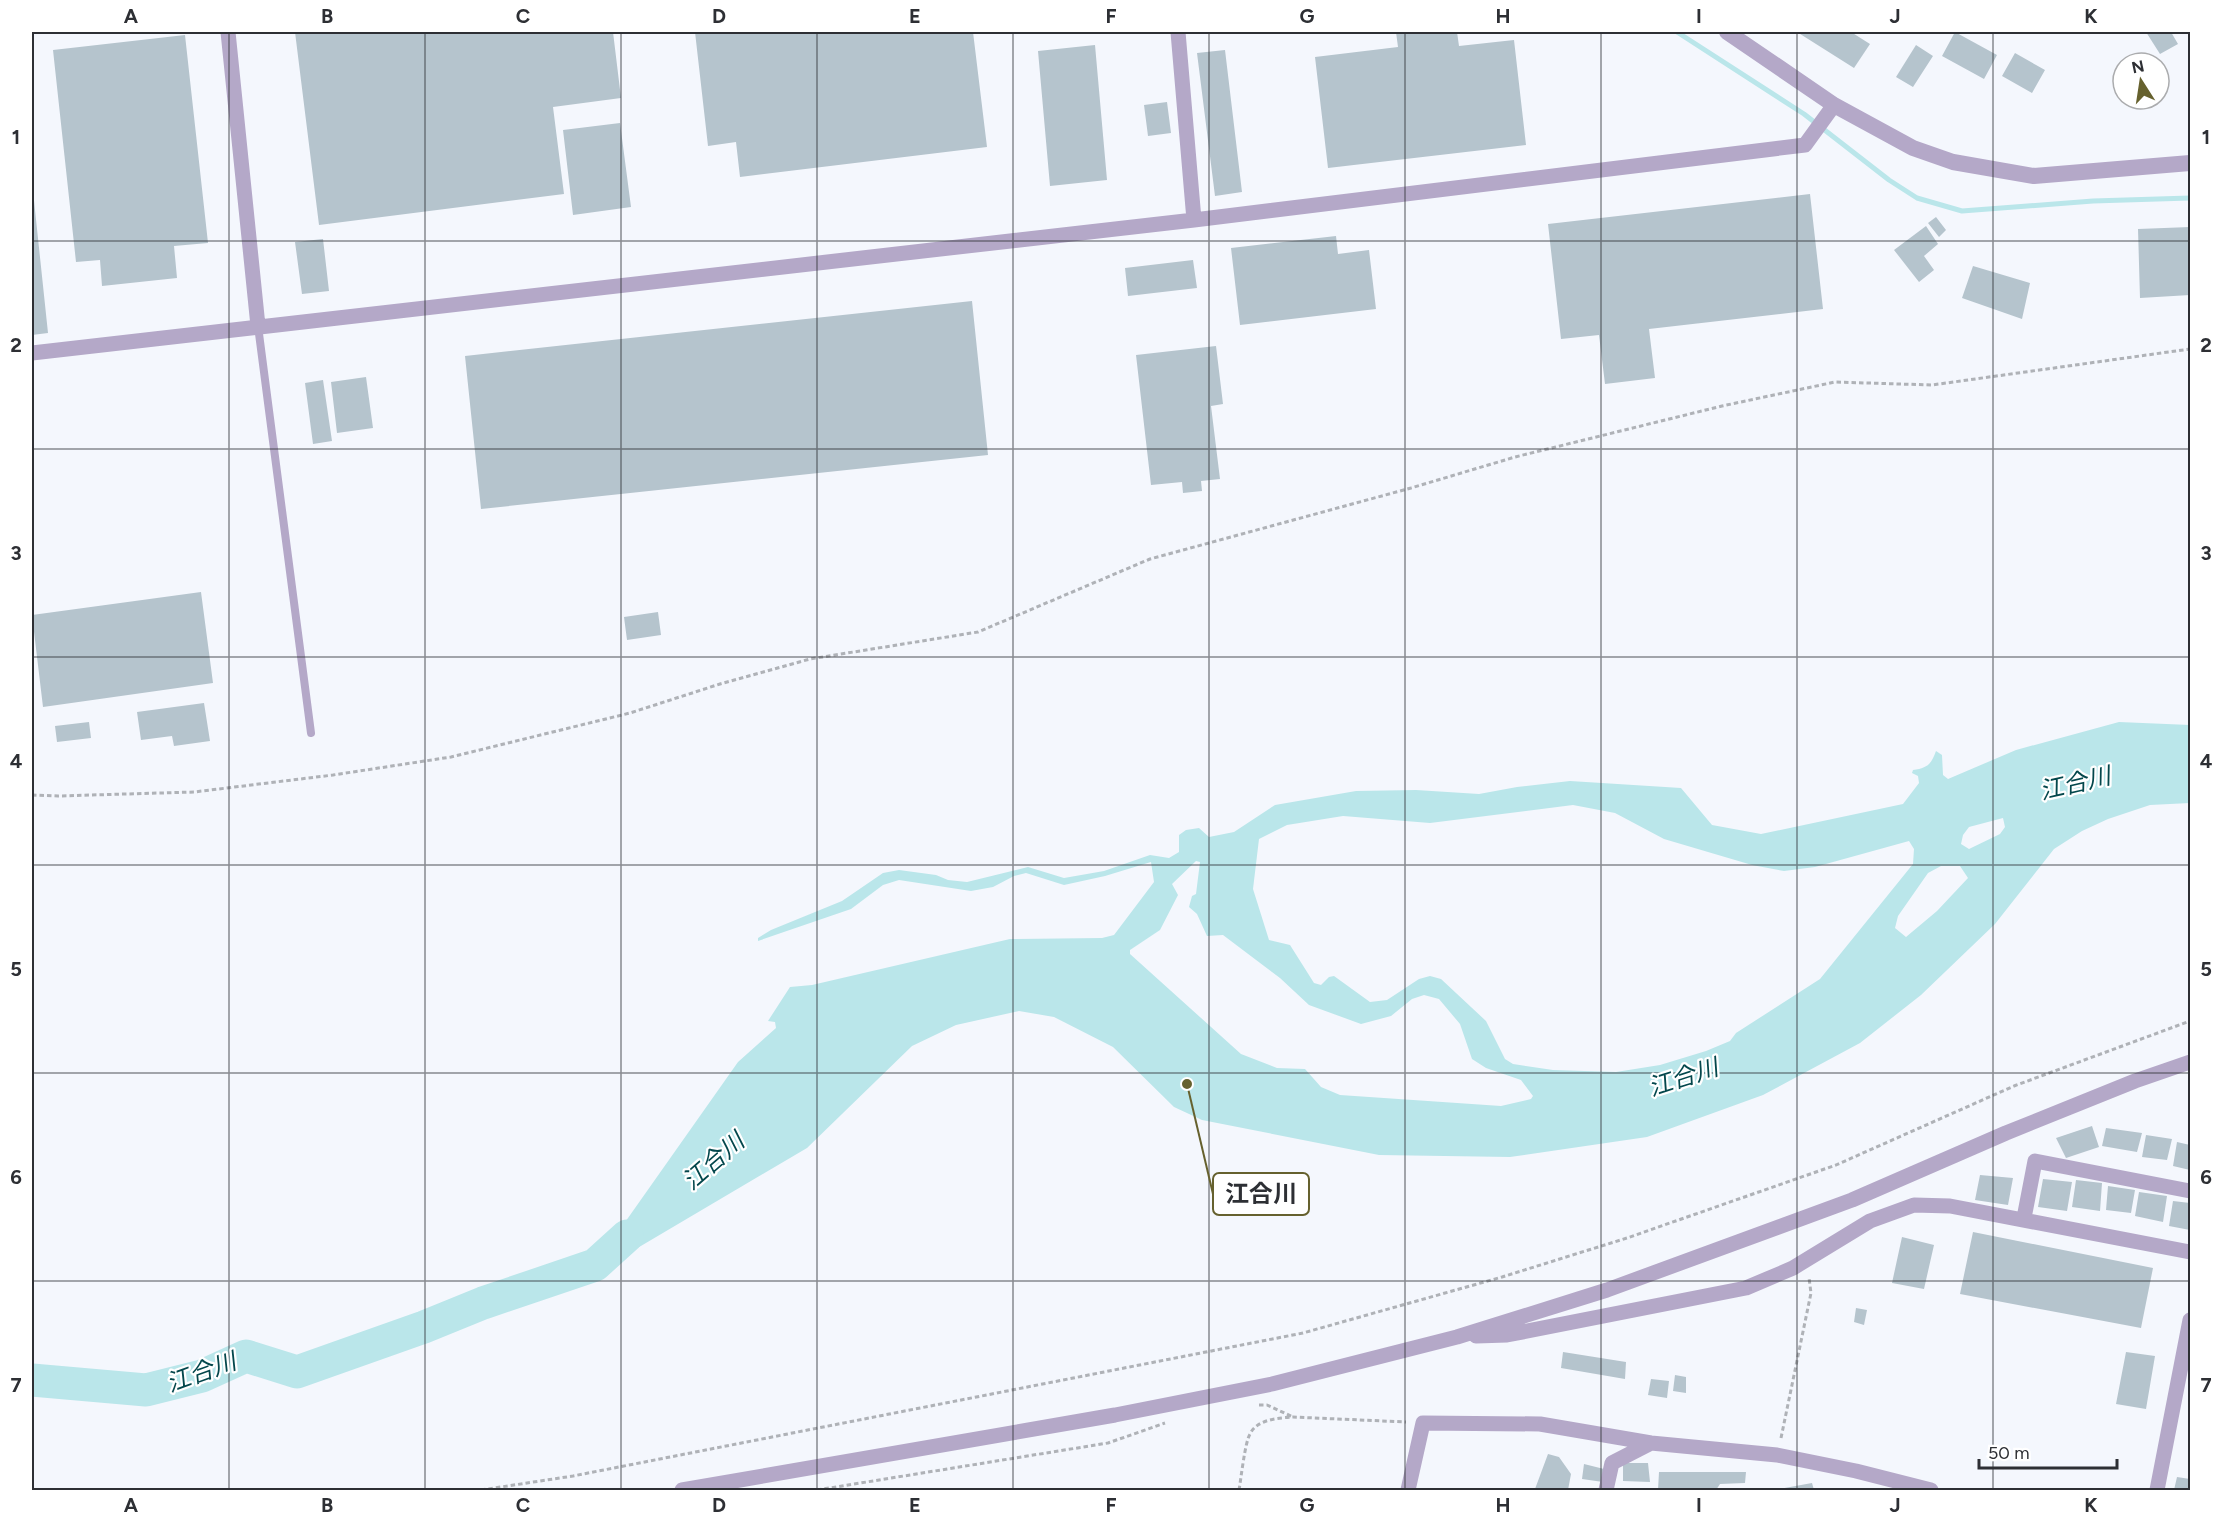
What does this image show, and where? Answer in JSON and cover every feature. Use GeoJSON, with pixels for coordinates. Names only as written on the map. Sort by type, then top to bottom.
{"type":"FeatureCollection","features":[{"type":"Feature","properties":{"kind":"street"},"geometry":{"type":"LineString","coordinates":[[228,32],[258,326]]}},
{"type":"Feature","properties":{"kind":"street"},"geometry":{"type":"LineString","coordinates":[[1178,32],[1194,220]]}},
{"type":"Feature","properties":{"kind":"street"},"geometry":{"type":"LineString","coordinates":[[1727,32],[1834,105],[1913,147],[1953,162],[2034,176],[2190,163]]}},
{"type":"Feature","properties":{"kind":"street"},"geometry":{"type":"LineString","coordinates":[[32,352],[1194,220],[1805,145],[1834,105]]}},
{"type":"Feature","properties":{"kind":"street"},"geometry":{"type":"LineString","coordinates":[[682,1491],[1115,1415],[1272,1384],[1458,1337],[1607,1290],[1852,1200],[2006,1133],[2135,1081],[2190,1062]]}},
{"type":"Feature","properties":{"kind":"street"},"geometry":{"type":"LineString","coordinates":[[2024,1218],[2034,1161],[2190,1191]]}},
{"type":"Feature","properties":{"kind":"street"},"geometry":{"type":"LineString","coordinates":[[1458,1337],[1507,1335],[1746,1288],[1793,1268],[1870,1221],[1914,1205],[1950,1206],[2024,1218],[2190,1252]]}},
{"type":"Feature","properties":{"kind":"street"},"geometry":{"type":"LineString","coordinates":[[2157,1491],[2190,1320]]}},
{"type":"Feature","properties":{"kind":"street"},"geometry":{"type":"LineString","coordinates":[[1408,1491],[1423,1423],[1540,1424],[1651,1443],[1777,1455],[1856,1471],[1931,1491]]}},
{"type":"Feature","properties":{"kind":"street"},"geometry":{"type":"LineString","coordinates":[[1606,1491],[1612,1463],[1651,1443]]}},
{"type":"Feature","properties":{"kind":"lane"},"geometry":{"type":"LineString","coordinates":[[258,326],[311,733]]}},
{"type":"Feature","properties":{"kind":"path"},"geometry":{"type":"LineString","coordinates":[[32,795],[194,792],[333,775],[451,757],[630,713],[720,684],[810,659],[978,632],[1150,559],[1515,457],[1722,406],[1835,382],[1932,385],[2190,349]]}},
{"type":"Feature","properties":{"kind":"path"},"geometry":{"type":"LineString","coordinates":[[481,1491],[573,1476],[1303,1333],[1570,1256],[1836,1165],[2014,1086],[2190,1021]]}},
{"type":"Feature","properties":{"kind":"path"},"geometry":{"type":"LineString","coordinates":[[1777,1455],[1811,1293],[1810,1279],[1805,1272],[1793,1268]]}},
{"type":"Feature","properties":{"kind":"path"},"geometry":{"type":"LineString","coordinates":[[1257,1405],[1267,1405],[1293,1417]]}},
{"type":"Feature","properties":{"kind":"path"},"geometry":{"type":"LineString","coordinates":[[1239,1491],[1250,1433],[1260,1424],[1275,1418],[1423,1423]]}},
{"type":"Feature","properties":{"kind":"path"},"geometry":{"type":"LineString","coordinates":[[817,1491],[1108,1443],[1168,1422]]}},
{"type":"Feature","properties":{"kind":"water"},"geometry":{"type":"Polygon","coordinates":[[[2119,722],[2190,725],[2190,803],[2150,805],[2108,819],[2082,831],[2054,849],[1995,924],[1921,995],[1860,1043],[1763,1095],[1647,1137],[1510,1157],[1379,1155],[1202,1120],[1174,1107],[1113,1047],[1054,1017],[1019,1011],[956,1025],[912,1046],[807,1148],[585,1279],[738,1062],[776,1028],[775,1022],[768,1021],[790,987],[812,985],[1010,939],[1102,938],[1114,935],[1154,882],[1151,862],[1064,885],[1026,873],[1014,876],[993,887],[971,891],[899,880],[883,885],[851,909],[758,941],[758,938],[771,930],[842,901],[883,873],[899,870],[967,882],[1028,867],[1064,878],[1104,871],[1150,855],[1169,858],[1179,852],[1179,835],[1186,830],[1199,828],[1209,837],[1234,832],[1275,805],[1356,791],[1416,790],[1479,794],[1570,781],[1681,788],[1712,825],[1761,834],[1903,804],[1919,783],[1918,776],[1912,773],[1913,770],[1928,765],[1936,751],[1942,755],[1943,775],[1948,779],[2016,750],[2119,722]],[[1573,805],[1430,823],[1343,816],[1287,825],[1259,839],[1253,889],[1269,940],[1290,945],[1314,983],[1321,985],[1329,977],[1334,976],[1370,1002],[1387,1000],[1419,979],[1430,976],[1441,979],[1486,1021],[1505,1059],[1513,1064],[1553,1070],[1616,1072],[1660,1065],[1730,1041],[1736,1033],[1820,979],[1913,864],[1914,849],[1909,841],[1815,867],[1784,871],[1752,865],[1664,839],[1615,813],[1573,805]],[[2003,818],[1969,827],[1963,835],[1961,844],[1969,849],[2000,834],[2005,827],[2003,818]],[[1196,861],[1172,884],[1178,895],[1160,930],[1130,950],[1130,954],[1241,1054],[1277,1068],[1305,1069],[1321,1087],[1340,1095],[1501,1106],[1531,1099],[1533,1096],[1521,1080],[1486,1068],[1472,1059],[1460,1024],[1439,999],[1424,995],[1412,999],[1391,1016],[1361,1024],[1309,1005],[1280,978],[1223,935],[1207,936],[1197,914],[1189,907],[1192,896],[1196,894],[1200,862],[1196,861]],[[1941,866],[1928,873],[1898,916],[1895,928],[1906,937],[1937,911],[1968,878],[1960,866],[1941,866]]]}},
{"type":"Feature","properties":{"kind":"building"},"geometry":{"type":"Polygon","coordinates":[[[295,32],[613,32],[621,98],[553,107],[564,194],[319,225],[295,32]]]}},
{"type":"Feature","properties":{"kind":"building"},"geometry":{"type":"Polygon","coordinates":[[[695,32],[973,32],[987,147],[740,177],[736,142],[708,146],[695,32]]]}},
{"type":"Feature","properties":{"kind":"building"},"geometry":{"type":"Polygon","coordinates":[[[1396,32],[1457,32],[1459,46],[1514,40],[1526,145],[1328,168],[1315,57],[1398,47],[1396,32]]]}},
{"type":"Feature","properties":{"kind":"building"},"geometry":{"type":"Polygon","coordinates":[[[1797,32],[1851,32],[1870,44],[1854,68],[1797,32]]]}},
{"type":"Feature","properties":{"kind":"building"},"geometry":{"type":"Polygon","coordinates":[[[1955,32],[1997,55],[1984,79],[1942,56],[1955,32]]]}},
{"type":"Feature","properties":{"kind":"building"},"geometry":{"type":"Polygon","coordinates":[[[2146,32],[2171,32],[2178,44],[2165,51],[2158,51],[2146,32]]]}},
{"type":"Feature","properties":{"kind":"building"},"geometry":{"type":"Polygon","coordinates":[[[185,35],[208,243],[174,246],[177,278],[102,286],[100,260],[76,262],[53,50],[185,35]]]}},
{"type":"Feature","properties":{"kind":"building"},"geometry":{"type":"Polygon","coordinates":[[[1095,45],[1107,180],[1050,186],[1038,51],[1095,45]]]}},
{"type":"Feature","properties":{"kind":"building"},"geometry":{"type":"Polygon","coordinates":[[[1916,45],[1933,56],[1913,87],[1896,77],[1916,45]]]}},
{"type":"Feature","properties":{"kind":"building"},"geometry":{"type":"Polygon","coordinates":[[[1225,50],[1242,192],[1215,196],[1197,53],[1225,50]]]}},
{"type":"Feature","properties":{"kind":"building"},"geometry":{"type":"Polygon","coordinates":[[[2015,53],[2045,70],[2032,93],[2002,76],[2015,53]]]}},
{"type":"Feature","properties":{"kind":"building"},"geometry":{"type":"Polygon","coordinates":[[[1167,102],[1171,133],[1148,136],[1144,105],[1167,102]]]}},
{"type":"Feature","properties":{"kind":"building"},"geometry":{"type":"Polygon","coordinates":[[[620,123],[631,207],[573,215],[563,130],[620,123]]]}},
{"type":"Feature","properties":{"kind":"building"},"geometry":{"type":"Polygon","coordinates":[[[32,191],[48,333],[32,335],[32,191]]]}},
{"type":"Feature","properties":{"kind":"building"},"geometry":{"type":"Polygon","coordinates":[[[1810,194],[1823,309],[1649,329],[1655,378],[1605,384],[1599,335],[1561,339],[1548,224],[1810,194]]]}},
{"type":"Feature","properties":{"kind":"building"},"geometry":{"type":"Polygon","coordinates":[[[1936,217],[1946,230],[1939,237],[1928,223],[1936,217]]]}},
{"type":"Feature","properties":{"kind":"building"},"geometry":{"type":"Polygon","coordinates":[[[1926,226],[1938,244],[1924,256],[1934,270],[1919,282],[1894,250],[1926,226]]]}},
{"type":"Feature","properties":{"kind":"building"},"geometry":{"type":"Polygon","coordinates":[[[2190,227],[2190,295],[2140,298],[2138,229],[2190,227]]]}},
{"type":"Feature","properties":{"kind":"building"},"geometry":{"type":"Polygon","coordinates":[[[1336,236],[1338,254],[1369,250],[1376,309],[1240,325],[1231,248],[1336,236]]]}},
{"type":"Feature","properties":{"kind":"building"},"geometry":{"type":"Polygon","coordinates":[[[323,239],[329,291],[302,294],[295,242],[323,239]]]}},
{"type":"Feature","properties":{"kind":"building"},"geometry":{"type":"Polygon","coordinates":[[[1193,260],[1197,288],[1128,296],[1125,268],[1193,260]]]}},
{"type":"Feature","properties":{"kind":"building"},"geometry":{"type":"Polygon","coordinates":[[[1973,266],[2030,283],[2022,319],[1962,298],[1973,266]]]}},
{"type":"Feature","properties":{"kind":"building"},"geometry":{"type":"Polygon","coordinates":[[[972,301],[988,455],[481,509],[465,356],[972,301]]]}},
{"type":"Feature","properties":{"kind":"building"},"geometry":{"type":"Polygon","coordinates":[[[1216,346],[1223,404],[1211,406],[1220,479],[1201,481],[1202,491],[1183,493],[1182,482],[1151,485],[1136,355],[1216,346]]]}},
{"type":"Feature","properties":{"kind":"building"},"geometry":{"type":"Polygon","coordinates":[[[366,377],[373,428],[337,433],[331,382],[366,377]]]}},
{"type":"Feature","properties":{"kind":"building"},"geometry":{"type":"Polygon","coordinates":[[[323,380],[332,441],[313,444],[305,383],[323,380]]]}},
{"type":"Feature","properties":{"kind":"building"},"geometry":{"type":"Polygon","coordinates":[[[201,592],[213,683],[43,707],[32,615],[201,592]]]}},
{"type":"Feature","properties":{"kind":"building"},"geometry":{"type":"Polygon","coordinates":[[[658,612],[661,635],[627,640],[624,617],[658,612]]]}},
{"type":"Feature","properties":{"kind":"building"},"geometry":{"type":"Polygon","coordinates":[[[204,703],[210,741],[174,746],[172,736],[141,740],[137,712],[204,703]]]}},
{"type":"Feature","properties":{"kind":"building"},"geometry":{"type":"Polygon","coordinates":[[[89,722],[91,738],[57,742],[55,726],[89,722]]]}},
{"type":"Feature","properties":{"kind":"building"},"geometry":{"type":"Polygon","coordinates":[[[2092,1126],[2099,1147],[2066,1158],[2056,1138],[2092,1126]]]}},
{"type":"Feature","properties":{"kind":"building"},"geometry":{"type":"Polygon","coordinates":[[[2106,1128],[2142,1133],[2137,1152],[2102,1146],[2106,1128]]]}},
{"type":"Feature","properties":{"kind":"building"},"geometry":{"type":"Polygon","coordinates":[[[2146,1135],[2172,1139],[2167,1160],[2142,1157],[2146,1135]]]}},
{"type":"Feature","properties":{"kind":"building"},"geometry":{"type":"Polygon","coordinates":[[[2177,1142],[2190,1145],[2190,1170],[2173,1166],[2177,1142]]]}},
{"type":"Feature","properties":{"kind":"building"},"geometry":{"type":"Polygon","coordinates":[[[1980,1175],[2013,1178],[2008,1205],[1975,1200],[1980,1175]]]}},
{"type":"Feature","properties":{"kind":"building"},"geometry":{"type":"Polygon","coordinates":[[[2043,1179],[2072,1182],[2067,1211],[2038,1207],[2043,1179]]]}},
{"type":"Feature","properties":{"kind":"building"},"geometry":{"type":"Polygon","coordinates":[[[2076,1180],[2102,1183],[2100,1211],[2072,1207],[2076,1180]]]}},
{"type":"Feature","properties":{"kind":"building"},"geometry":{"type":"Polygon","coordinates":[[[2108,1186],[2135,1190],[2131,1213],[2106,1210],[2108,1186]]]}},
{"type":"Feature","properties":{"kind":"building"},"geometry":{"type":"Polygon","coordinates":[[[2139,1192],[2167,1196],[2163,1222],[2135,1216],[2139,1192]]]}},
{"type":"Feature","properties":{"kind":"building"},"geometry":{"type":"Polygon","coordinates":[[[2173,1201],[2190,1203],[2190,1230],[2169,1226],[2173,1201]]]}},
{"type":"Feature","properties":{"kind":"building"},"geometry":{"type":"Polygon","coordinates":[[[1973,1232],[2153,1268],[2141,1328],[1960,1294],[1973,1232]]]}},
{"type":"Feature","properties":{"kind":"building"},"geometry":{"type":"Polygon","coordinates":[[[1902,1237],[1934,1245],[1924,1289],[1892,1283],[1902,1237]]]}},
{"type":"Feature","properties":{"kind":"building"},"geometry":{"type":"Polygon","coordinates":[[[1856,1308],[1867,1310],[1864,1325],[1854,1322],[1856,1308]]]}},
{"type":"Feature","properties":{"kind":"building"},"geometry":{"type":"Polygon","coordinates":[[[1563,1352],[1626,1362],[1625,1379],[1561,1368],[1563,1352]]]}},
{"type":"Feature","properties":{"kind":"building"},"geometry":{"type":"Polygon","coordinates":[[[2126,1352],[2155,1356],[2146,1409],[2116,1404],[2126,1352]]]}},
{"type":"Feature","properties":{"kind":"building"},"geometry":{"type":"Polygon","coordinates":[[[1675,1375],[1686,1377],[1686,1393],[1673,1391],[1675,1375]]]}},
{"type":"Feature","properties":{"kind":"building"},"geometry":{"type":"Polygon","coordinates":[[[1651,1379],[1669,1381],[1667,1398],[1648,1395],[1651,1379]]]}},
{"type":"Feature","properties":{"kind":"building"},"geometry":{"type":"Polygon","coordinates":[[[1548,1454],[1559,1457],[1571,1474],[1568,1490],[1535,1489],[1548,1454]]]}},
{"type":"Feature","properties":{"kind":"building"},"geometry":{"type":"Polygon","coordinates":[[[1623,1463],[1648,1463],[1650,1482],[1623,1481],[1623,1463]]]}},
{"type":"Feature","properties":{"kind":"building"},"geometry":{"type":"Polygon","coordinates":[[[1584,1464],[1604,1469],[1603,1482],[1582,1479],[1584,1464]]]}},
{"type":"Feature","properties":{"kind":"building"},"geometry":{"type":"Polygon","coordinates":[[[1659,1472],[1746,1472],[1745,1483],[1720,1484],[1716,1490],[1658,1490],[1659,1472]]]}},
{"type":"Feature","properties":{"kind":"building"},"geometry":{"type":"Polygon","coordinates":[[[2177,1477],[2190,1479],[2190,1490],[2174,1490],[2177,1477]]]}},
{"type":"Feature","properties":{"kind":"building"},"geometry":{"type":"Polygon","coordinates":[[[1812,1483],[1814,1490],[1779,1490],[1779,1489],[1812,1483]]]}},
{"type":"Feature","properties":{"kind":"waterway"},"geometry":{"type":"LineString","coordinates":[[1677,32],[1804,114],[1889,180],[1917,198],[1962,211],[2093,201],[2190,198]]}},
{"type":"Feature","properties":{"kind":"waterway","name":"江合川"},"geometry":{"type":"LineString","coordinates":[[32,1380],[146,1390],[202,1376],[246,1356],[297,1372],[424,1327],[483,1303],[595,1265],[627,1236]]}},
{"type":"Feature","properties":{"kind":"place","name":"江合川"},"geometry":{"type":"Point","coordinates":[1187,1084]}}]}
